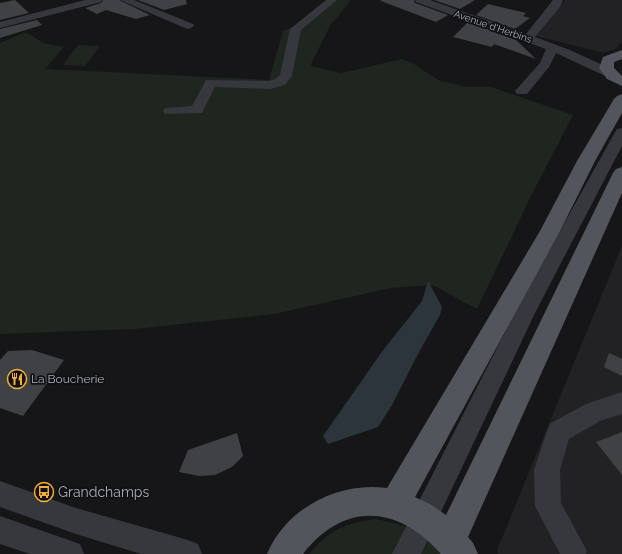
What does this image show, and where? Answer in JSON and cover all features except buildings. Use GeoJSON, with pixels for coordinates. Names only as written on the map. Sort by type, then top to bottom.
{"type":"FeatureCollection","features":[{"type":"Feature","properties":{"kind":"main road"},"geometry":{"type":"LineString","coordinates":[[613,61],[622,82]]}},
{"type":"Feature","properties":{"kind":"main road"},"geometry":{"type":"LineString","coordinates":[[395,504],[549,233],[586,162],[622,99]]}},
{"type":"Feature","properties":{"kind":"main road"},"geometry":{"type":"LineString","coordinates":[[283,554],[294,537],[316,517],[341,504],[368,500],[395,504],[425,517],[457,547],[622,173]]}},
{"type":"Feature","properties":{"kind":"street"},"geometry":{"type":"LineString","coordinates":[[52,0],[63,10]]}},
{"type":"Feature","properties":{"kind":"street"},"geometry":{"type":"LineString","coordinates":[[0,25],[97,0]]}},
{"type":"Feature","properties":{"kind":"street"},"geometry":{"type":"LineString","coordinates":[[125,0],[189,26]]}},
{"type":"Feature","properties":{"kind":"street"},"geometry":{"type":"LineString","coordinates":[[170,111],[197,110],[211,83],[270,85],[280,82],[286,76],[296,29],[332,0]]}},
{"type":"Feature","properties":{"kind":"street","name":"Avenue d'Herbins"},"geometry":{"type":"LineString","coordinates":[[420,0],[566,52],[613,61]]}},
{"type":"Feature","properties":{"kind":"street"},"geometry":{"type":"LineString","coordinates":[[528,38],[556,5],[558,0]]}},
{"type":"Feature","properties":{"kind":"street"},"geometry":{"type":"LineString","coordinates":[[522,91],[545,64],[553,47]]}},
{"type":"Feature","properties":{"kind":"street"},"geometry":{"type":"LineString","coordinates":[[406,554],[527,309],[622,132]]}},
{"type":"Feature","properties":{"kind":"street"},"geometry":{"type":"LineString","coordinates":[[573,551],[548,506],[547,470],[555,444],[560,431],[594,412],[622,403]]}},
{"type":"Feature","properties":{"kind":"street"},"geometry":{"type":"LineString","coordinates":[[0,494],[76,522],[188,554]]}},
{"type":"Feature","properties":{"kind":"street"},"geometry":{"type":"LineString","coordinates":[[0,530],[70,554]]}},
{"type":"Feature","properties":{"kind":"shaded area"},"geometry":{"type":"Polygon","coordinates":[[[328,0],[351,0],[330,26],[310,66],[341,73],[402,59],[414,64],[438,80],[466,87],[491,87],[573,115],[531,196],[477,309],[433,285],[391,288],[274,314],[134,329],[0,334],[0,43],[26,32],[43,43],[64,47],[45,69],[269,80],[283,31],[299,24],[328,0]]]}},
{"type":"Feature","properties":{"kind":"shaded area"},"geometry":{"type":"Polygon","coordinates":[[[565,0],[622,0],[622,41],[615,49],[604,53],[536,36],[565,0]]]}},
{"type":"Feature","properties":{"kind":"shaded area"},"geometry":{"type":"Polygon","coordinates":[[[78,45],[100,46],[85,66],[63,65],[78,45]]]}},
{"type":"Feature","properties":{"kind":"shaded area"},"geometry":{"type":"Polygon","coordinates":[[[622,246],[622,554],[498,554],[497,550],[622,246]]]}},
{"type":"Feature","properties":{"kind":"shaded area"},"geometry":{"type":"Polygon","coordinates":[[[428,281],[442,307],[440,315],[392,405],[378,427],[328,444],[323,436],[381,353],[422,301],[428,281]]]}},
{"type":"Feature","properties":{"kind":"shaded area"},"geometry":{"type":"Polygon","coordinates":[[[375,519],[405,526],[421,534],[429,539],[444,554],[309,554],[324,539],[338,529],[354,523],[375,519]]]}},
{"type":"Feature","properties":{"kind":"place","name":"La Boucherie"},"geometry":{"type":"Point","coordinates":[17,379]}},
{"type":"Feature","properties":{"kind":"place","name":"Grandchamps"},"geometry":{"type":"Point","coordinates":[44,492]}}]}
